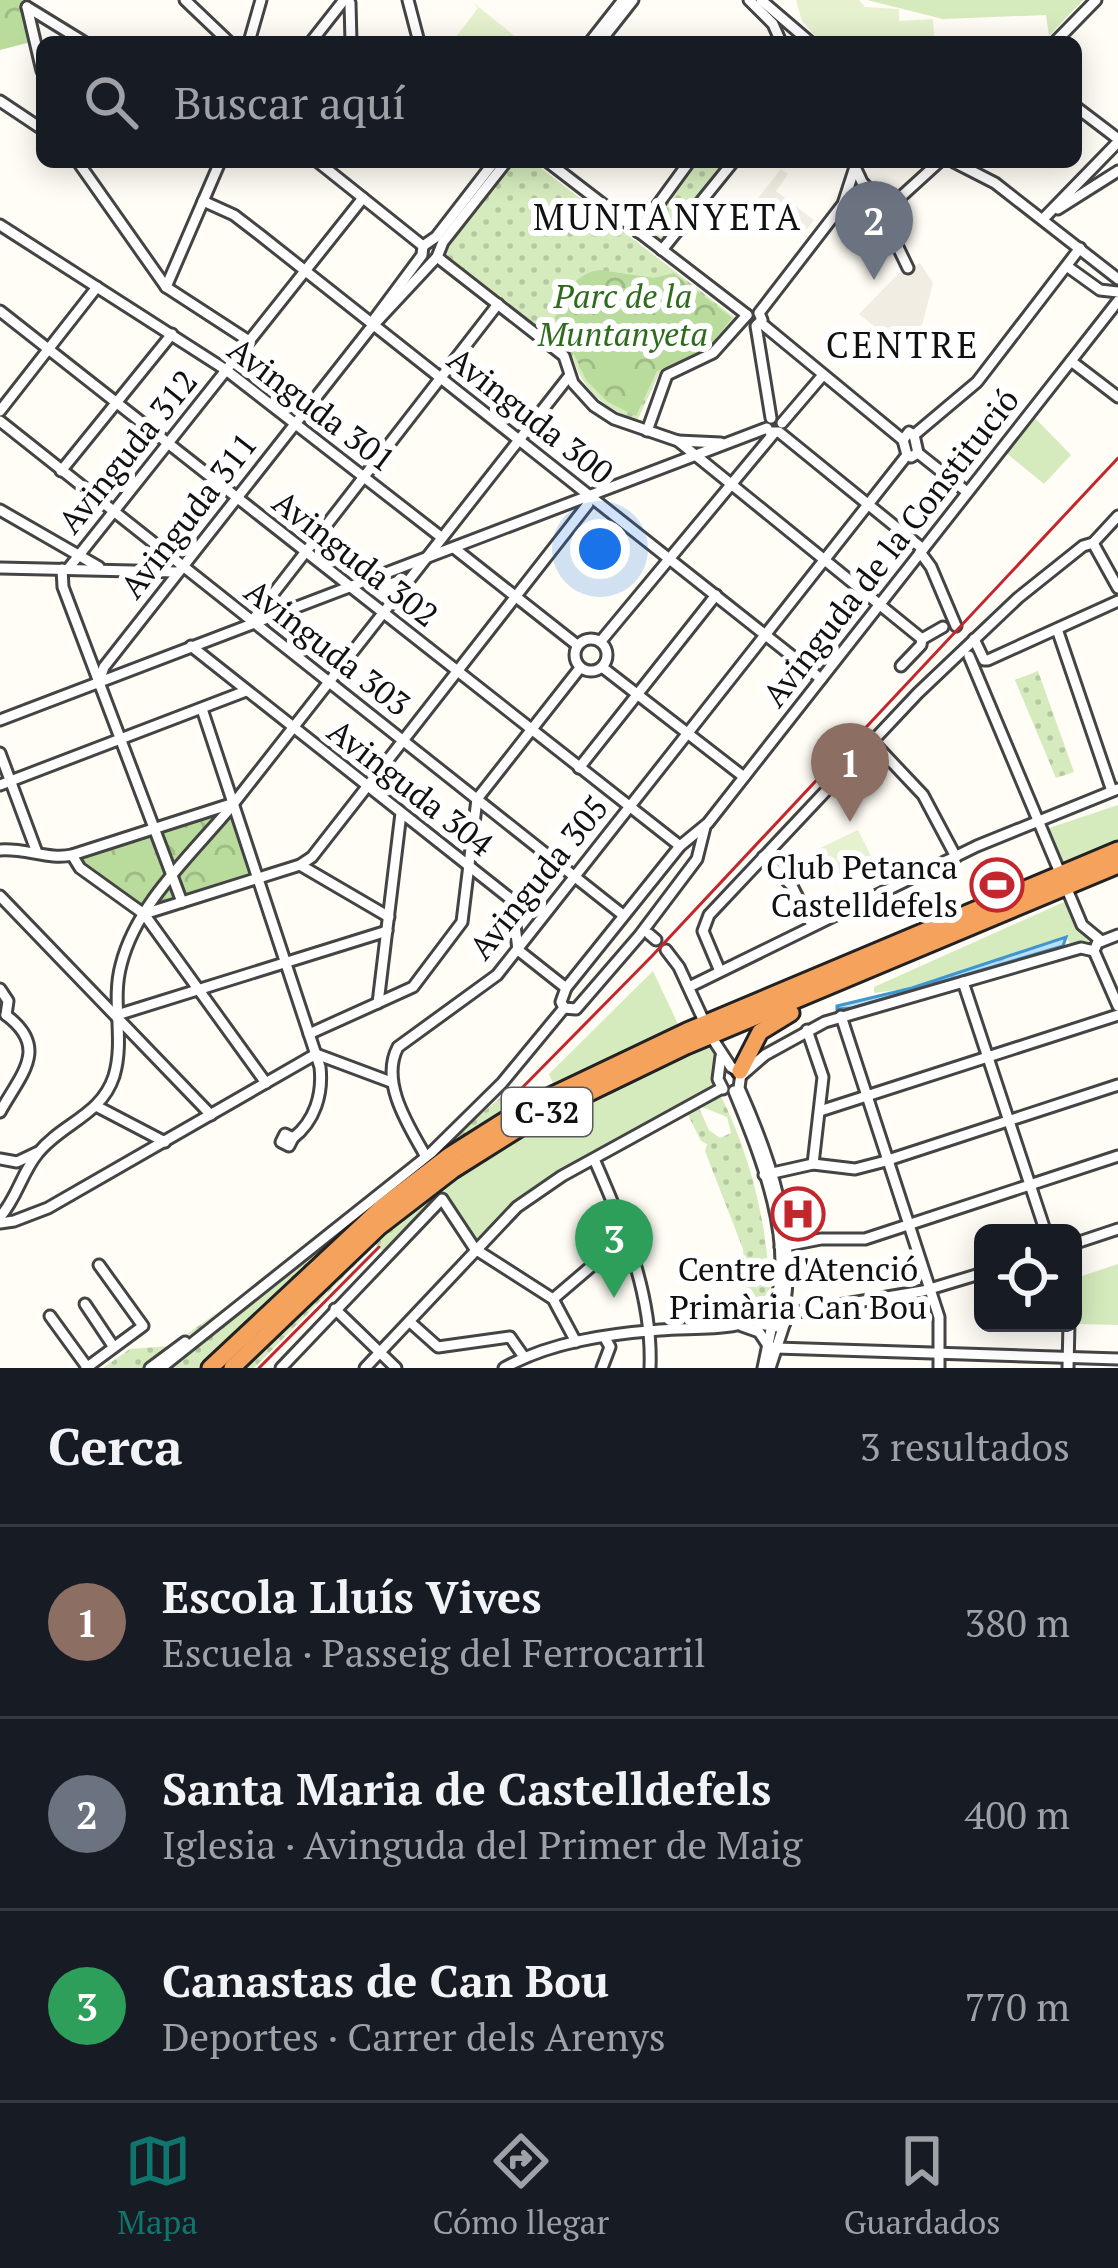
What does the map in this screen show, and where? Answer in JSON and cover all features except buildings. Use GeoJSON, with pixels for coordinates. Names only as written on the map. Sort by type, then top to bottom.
{"type":"FeatureCollection","features":[{"type":"Feature","properties":{"kind":"highway","name":"C-32"},"geometry":{"type":"LineString","coordinates":[[210,1368],[382,1207],[450,1155],[523,1109],[687,1030],[1118,850]]}},
{"type":"Feature","properties":{"kind":"highway","name":"C-32"},"geometry":{"type":"LineString","coordinates":[[232,1368],[379,1227],[514,1131],[648,1063],[1118,865]]}},
{"type":"Feature","properties":{"kind":"highway"},"geometry":{"type":"LineString","coordinates":[[735,1077],[749,1046],[768,1026],[921,950]]}},
{"type":"Feature","properties":{"kind":"street"},"geometry":{"type":"LineString","coordinates":[[251,36],[261,0]]}},
{"type":"Feature","properties":{"kind":"street"},"geometry":{"type":"LineString","coordinates":[[408,0],[417,36]]}},
{"type":"Feature","properties":{"kind":"street"},"geometry":{"type":"LineString","coordinates":[[595,36],[623,0]]}},
{"type":"Feature","properties":{"kind":"street"},"geometry":{"type":"LineString","coordinates":[[605,36],[633,0]]}},
{"type":"Feature","properties":{"kind":"street"},"geometry":{"type":"LineString","coordinates":[[749,0],[765,13],[778,36]]}},
{"type":"Feature","properties":{"kind":"street"},"geometry":{"type":"LineString","coordinates":[[761,0],[803,36]]}},
{"type":"Feature","properties":{"kind":"street"},"geometry":{"type":"LineString","coordinates":[[1061,36],[1096,0]]}},
{"type":"Feature","properties":{"kind":"street"},"geometry":{"type":"LineString","coordinates":[[316,36],[348,1]]}},
{"type":"Feature","properties":{"kind":"street"},"geometry":{"type":"LineString","coordinates":[[348,1],[351,36]]}},
{"type":"Feature","properties":{"kind":"street"},"geometry":{"type":"LineString","coordinates":[[191,2],[223,36]]}},
{"type":"Feature","properties":{"kind":"street"},"geometry":{"type":"LineString","coordinates":[[36,45],[27,8],[75,36]]}},
{"type":"Feature","properties":{"kind":"street"},"geometry":{"type":"LineString","coordinates":[[788,36],[796,30]]}},
{"type":"Feature","properties":{"kind":"street"},"geometry":{"type":"LineString","coordinates":[[0,101],[36,125]]}},
{"type":"Feature","properties":{"kind":"street"},"geometry":{"type":"LineString","coordinates":[[1044,218],[1118,140],[1082,112]]}},
{"type":"Feature","properties":{"kind":"street"},"geometry":{"type":"LineString","coordinates":[[82,168],[166,287],[249,340]]}},
{"type":"Feature","properties":{"kind":"street"},"geometry":{"type":"LineString","coordinates":[[166,287],[217,168]]}},
{"type":"Feature","properties":{"kind":"street"},"geometry":{"type":"LineString","coordinates":[[326,168],[564,356],[570,375],[594,406],[614,419],[678,441],[727,444]]}},
{"type":"Feature","properties":{"kind":"street"},"geometry":{"type":"LineString","coordinates":[[430,252],[490,168]]}},
{"type":"Feature","properties":{"kind":"street"},"geometry":{"type":"LineString","coordinates":[[430,252],[501,168]]}},
{"type":"Feature","properties":{"kind":"street"},"geometry":{"type":"LineString","coordinates":[[556,168],[909,438],[912,454],[967,492]]}},
{"type":"Feature","properties":{"kind":"street"},"geometry":{"type":"LineString","coordinates":[[638,232],[685,168]]}},
{"type":"Feature","properties":{"kind":"street"},"geometry":{"type":"LineString","coordinates":[[662,250],[729,168]]}},
{"type":"Feature","properties":{"kind":"street"},"geometry":{"type":"LineString","coordinates":[[647,431],[668,375],[713,353],[754,319],[855,192],[853,168]]}},
{"type":"Feature","properties":{"kind":"street"},"geometry":{"type":"LineString","coordinates":[[882,214],[933,168]]}},
{"type":"Feature","properties":{"kind":"street"},"geometry":{"type":"LineString","coordinates":[[966,168],[1044,218],[1118,279]]}},
{"type":"Feature","properties":{"kind":"street"},"geometry":{"type":"LineString","coordinates":[[1044,218],[1118,171]]}},
{"type":"Feature","properties":{"kind":"street"},"geometry":{"type":"LineString","coordinates":[[855,192],[884,204],[897,202]]}},
{"type":"Feature","properties":{"kind":"street"},"geometry":{"type":"LineString","coordinates":[[855,192],[882,214],[908,268]]}},
{"type":"Feature","properties":{"kind":"street","name":"Avinguda 312"},"geometry":{"type":"LineString","coordinates":[[65,569],[363,198]]}},
{"type":"Feature","properties":{"kind":"street","name":"Avinguda 300"},"geometry":{"type":"LineString","coordinates":[[203,201],[234,215],[821,679]]}},
{"type":"Feature","properties":{"kind":"street","name":"Avinguda 301"},"geometry":{"type":"LineString","coordinates":[[0,225],[226,370],[577,645]]}},
{"type":"Feature","properties":{"kind":"street"},"geometry":{"type":"LineString","coordinates":[[909,438],[976,382],[1080,248]]}},
{"type":"Feature","properties":{"kind":"street","name":"Avinguda 311"},"geometry":{"type":"LineString","coordinates":[[98,684],[104,667],[179,569],[430,252]]}},
{"type":"Feature","properties":{"kind":"street"},"geometry":{"type":"LineString","coordinates":[[1068,267],[1118,297]]}},
{"type":"Feature","properties":{"kind":"street"},"geometry":{"type":"LineString","coordinates":[[0,411],[97,287]]}},
{"type":"Feature","properties":{"kind":"street","name":"Avinguda de la Constitució"},"geometry":{"type":"LineString","coordinates":[[566,988],[744,777],[1118,297]]}},
{"type":"Feature","properties":{"kind":"street"},"geometry":{"type":"LineString","coordinates":[[252,621],[498,304]]}},
{"type":"Feature","properties":{"kind":"street","name":"Avinguda 302"},"geometry":{"type":"LineString","coordinates":[[0,311],[579,768],[684,843]]}},
{"type":"Feature","properties":{"kind":"street"},"geometry":{"type":"LineString","coordinates":[[754,319],[775,427],[921,551],[956,626]]}},
{"type":"Feature","properties":{"kind":"street"},"geometry":{"type":"LineString","coordinates":[[61,471],[172,334]]}},
{"type":"Feature","properties":{"kind":"street"},"geometry":{"type":"LineString","coordinates":[[1071,361],[1118,397]]}},
{"type":"Feature","properties":{"kind":"street"},"geometry":{"type":"LineString","coordinates":[[0,1159],[17,1162],[38,1153],[98,1107],[118,1054],[120,966],[144,914],[570,375]]}},
{"type":"Feature","properties":{"kind":"street"},"geometry":{"type":"LineString","coordinates":[[601,641],[823,375]]}},
{"type":"Feature","properties":{"kind":"street","name":"Avinguda 303"},"geometry":{"type":"LineString","coordinates":[[0,421],[179,569],[252,621],[623,915]]}},
{"type":"Feature","properties":{"kind":"street"},"geometry":{"type":"LineString","coordinates":[[0,720],[775,427]]}},
{"type":"Feature","properties":{"kind":"street"},"geometry":{"type":"LineString","coordinates":[[678,441],[922,639]]}},
{"type":"Feature","properties":{"kind":"street","name":"Avinguda 305"},"geometry":{"type":"LineString","coordinates":[[392,1082],[392,1057],[405,1040],[497,976],[823,560],[912,454]]}},
{"type":"Feature","properties":{"kind":"street"},"geometry":{"type":"LineString","coordinates":[[144,914],[300,865],[312,856],[588,505],[589,496]]}},
{"type":"Feature","properties":{"kind":"street"},"geometry":{"type":"LineString","coordinates":[[0,510],[81,553],[103,570]]}},
{"type":"Feature","properties":{"kind":"street"},"geometry":{"type":"LineString","coordinates":[[719,970],[705,938],[704,923],[872,741],[974,639],[1118,516]]}},
{"type":"Feature","properties":{"kind":"street"},"geometry":{"type":"LineString","coordinates":[[1095,540],[1118,588]]}},
{"type":"Feature","properties":{"kind":"street"},"geometry":{"type":"LineString","coordinates":[[0,568],[179,569]]}},
{"type":"Feature","properties":{"kind":"street"},"geometry":{"type":"LineString","coordinates":[[65,569],[61,581],[182,902]]}},
{"type":"Feature","properties":{"kind":"street"},"geometry":{"type":"LineString","coordinates":[[579,768],[716,595]]}},
{"type":"Feature","properties":{"kind":"street"},"geometry":{"type":"LineString","coordinates":[[974,639],[988,660],[1118,602]]}},
{"type":"Feature","properties":{"kind":"street"},"geometry":{"type":"LineString","coordinates":[[922,639],[944,627]]}},
{"type":"Feature","properties":{"kind":"street"},"geometry":{"type":"LineString","coordinates":[[689,987],[956,856],[1115,790],[1057,629]]}},
{"type":"Feature","properties":{"kind":"street"},"geometry":{"type":"LineString","coordinates":[[901,666],[922,639]]}},
{"type":"Feature","properties":{"kind":"street"},"geometry":{"type":"LineString","coordinates":[[601,641],[607,657],[602,667],[593,672],[580,668],[575,660],[577,645],[601,641]]}},
{"type":"Feature","properties":{"kind":"street","name":"Avinguda 304"},"geometry":{"type":"LineString","coordinates":[[191,646],[512,900],[518,950]]}},
{"type":"Feature","properties":{"kind":"street"},"geometry":{"type":"LineString","coordinates":[[969,656],[1058,868]]}},
{"type":"Feature","properties":{"kind":"street"},"geometry":{"type":"LineString","coordinates":[[602,667],[744,777]]}},
{"type":"Feature","properties":{"kind":"street"},"geometry":{"type":"LineString","coordinates":[[309,1034],[413,987],[462,922],[477,799],[580,668]]}},
{"type":"Feature","properties":{"kind":"street"},"geometry":{"type":"LineString","coordinates":[[6,783],[245,691]]}},
{"type":"Feature","properties":{"kind":"street"},"geometry":{"type":"LineString","coordinates":[[202,709],[320,1067],[320,1096],[307,1126],[293,1138]]}},
{"type":"Feature","properties":{"kind":"street"},"geometry":{"type":"LineString","coordinates":[[872,741],[923,794],[956,856]]}},
{"type":"Feature","properties":{"kind":"street"},"geometry":{"type":"LineString","coordinates":[[0,753],[6,783],[36,850]]}},
{"type":"Feature","properties":{"kind":"street"},"geometry":{"type":"LineString","coordinates":[[0,850],[72,855],[234,802]]}},
{"type":"Feature","properties":{"kind":"street"},"geometry":{"type":"LineString","coordinates":[[378,1003],[401,814]]}},
{"type":"Feature","properties":{"kind":"street","name":"Avinguda de la Constitució"},"geometry":{"type":"LineString","coordinates":[[150,1368],[206,1332],[316,1248],[502,1083],[564,1008],[576,1009],[648,933],[698,859],[704,827]]}},
{"type":"Feature","properties":{"kind":"street"},"geometry":{"type":"LineString","coordinates":[[684,843],[701,844]]}},
{"type":"Feature","properties":{"kind":"street"},"geometry":{"type":"LineString","coordinates":[[72,855],[80,868],[144,914],[266,1083]]}},
{"type":"Feature","properties":{"kind":"street"},"geometry":{"type":"LineString","coordinates":[[763,857],[792,886],[812,925]]}},
{"type":"Feature","properties":{"kind":"street"},"geometry":{"type":"LineString","coordinates":[[300,865],[388,917]]}},
{"type":"Feature","properties":{"kind":"street"},"geometry":{"type":"LineString","coordinates":[[1070,895],[1082,925],[1097,935],[1118,1006]]}},
{"type":"Feature","properties":{"kind":"street"},"geometry":{"type":"LineString","coordinates":[[0,896],[211,1115]]}},
{"type":"Feature","properties":{"kind":"street"},"geometry":{"type":"LineString","coordinates":[[117,1015],[387,931]]}},
{"type":"Feature","properties":{"kind":"street"},"geometry":{"type":"LineString","coordinates":[[365,1368],[517,1207],[543,1186],[722,1088],[807,1030],[841,1016],[1097,946],[1118,934]]}},
{"type":"Feature","properties":{"kind":"street"},"geometry":{"type":"LineString","coordinates":[[518,950],[566,988],[564,1008]]}},
{"type":"Feature","properties":{"kind":"street"},"geometry":{"type":"LineString","coordinates":[[666,950],[702,1017]]}},
{"type":"Feature","properties":{"kind":"street"},"geometry":{"type":"LineString","coordinates":[[963,982],[1043,1224]]}},
{"type":"Feature","properties":{"kind":"street"},"geometry":{"type":"LineString","coordinates":[[0,989],[8,1001],[3,1017],[23,1029],[30,1052],[0,1112]]}},
{"type":"Feature","properties":{"kind":"street"},"geometry":{"type":"LineString","coordinates":[[841,1016],[939,1321],[939,1368]]}},
{"type":"Feature","properties":{"kind":"street"},"geometry":{"type":"LineString","coordinates":[[820,1111],[1118,1016]]}},
{"type":"Feature","properties":{"kind":"street"},"geometry":{"type":"LineString","coordinates":[[807,1030],[832,1106]]}},
{"type":"Feature","properties":{"kind":"street"},"geometry":{"type":"LineString","coordinates":[[714,1041],[735,1077],[767,1174],[783,1246],[778,1319],[766,1368]]}},
{"type":"Feature","properties":{"kind":"street"},"geometry":{"type":"LineString","coordinates":[[316,1054],[392,1082],[409,1130],[427,1149]]}},
{"type":"Feature","properties":{"kind":"street"},"geometry":{"type":"LineString","coordinates":[[38,1153],[0,1220],[14,1222],[49,1208],[316,1054]]}},
{"type":"Feature","properties":{"kind":"street"},"geometry":{"type":"LineString","coordinates":[[813,1164],[823,1076]]}},
{"type":"Feature","properties":{"kind":"street"},"geometry":{"type":"LineString","coordinates":[[722,1088],[718,1079],[735,1077]]}},
{"type":"Feature","properties":{"kind":"street"},"geometry":{"type":"LineString","coordinates":[[767,1174],[813,1164],[855,1169],[887,1161],[1118,1085]]}},
{"type":"Feature","properties":{"kind":"street"},"geometry":{"type":"LineString","coordinates":[[98,1107],[165,1142]]}},
{"type":"Feature","properties":{"kind":"street"},"geometry":{"type":"LineString","coordinates":[[783,1246],[865,1238],[1118,1156]]}},
{"type":"Feature","properties":{"kind":"street"},"geometry":{"type":"LineString","coordinates":[[594,1159],[632,1248],[649,1331],[650,1368]]}},
{"type":"Feature","properties":{"kind":"street"},"geometry":{"type":"LineString","coordinates":[[281,1368],[442,1198],[476,1250],[553,1299],[576,1342]]}},
{"type":"Feature","properties":{"kind":"street"},"geometry":{"type":"LineString","coordinates":[[1082,1241],[1118,1229]]}},
{"type":"Feature","properties":{"kind":"street"},"geometry":{"type":"LineString","coordinates":[[553,1299],[602,1258],[632,1248]]}},
{"type":"Feature","properties":{"kind":"street"},"geometry":{"type":"LineString","coordinates":[[50,1316],[86,1368],[143,1325],[99,1265]]}},
{"type":"Feature","properties":{"kind":"street"},"geometry":{"type":"LineString","coordinates":[[504,1368],[576,1342],[778,1319],[974,1276]]}},
{"type":"Feature","properties":{"kind":"street"},"geometry":{"type":"LineString","coordinates":[[85,1304],[113,1346]]}},
{"type":"Feature","properties":{"kind":"street"},"geometry":{"type":"LineString","coordinates":[[335,1309],[396,1368]]}},
{"type":"Feature","properties":{"kind":"street"},"geometry":{"type":"LineString","coordinates":[[410,1322],[437,1347],[510,1337],[524,1357]]}},
{"type":"Feature","properties":{"kind":"street"},"geometry":{"type":"LineString","coordinates":[[737,1324],[759,1332],[772,1348],[1069,1363],[1118,1358]]}},
{"type":"Feature","properties":{"kind":"street","name":"Avinguda de la Constitució"},"geometry":{"type":"LineString","coordinates":[[165,1368],[206,1332]]}},
{"type":"Feature","properties":{"kind":"street"},"geometry":{"type":"LineString","coordinates":[[1069,1332],[1069,1363]]}},
{"type":"Feature","properties":{"kind":"street"},"geometry":{"type":"LineString","coordinates":[[602,1368],[610,1340]]}},
{"type":"Feature","properties":{"kind":"street"},"geometry":{"type":"LineString","coordinates":[[886,1365],[890,1352]]}},
{"type":"Feature","properties":{"kind":"green space"},"geometry":{"type":"Polygon","coordinates":[[[0,0],[24,0],[31,42],[0,50],[0,0]]]}},
{"type":"Feature","properties":{"kind":"green space"},"geometry":{"type":"Polygon","coordinates":[[[470,0],[515,36],[457,36],[478,8],[470,0]]]}},
{"type":"Feature","properties":{"kind":"green space"},"geometry":{"type":"Polygon","coordinates":[[[796,0],[859,0],[865,7],[899,9],[899,21],[933,19],[934,36],[816,36],[802,21],[796,0]]]}},
{"type":"Feature","properties":{"kind":"green space"},"geometry":{"type":"Polygon","coordinates":[[[867,0],[1083,0],[1049,36],[1046,15],[943,19],[867,0]]]}},
{"type":"Feature","properties":{"kind":"green space","name":"Parc de la Muntanyeta"},"geometry":{"type":"Polygon","coordinates":[[[510,168],[541,168],[737,319],[707,353],[660,372],[637,421],[597,397],[573,358],[445,259],[445,243],[510,168]]]}},
{"type":"Feature","properties":{"kind":"green space"},"geometry":{"type":"Polygon","coordinates":[[[688,168],[725,168],[662,244],[643,234],[643,227],[688,168]]]}},
{"type":"Feature","properties":{"kind":"green space","name":"Parc de la Muntanyeta"},"geometry":{"type":"Polygon","coordinates":[[[600,270],[654,278],[674,273],[732,318],[704,353],[657,371],[636,416],[608,402],[586,380],[575,356],[554,330],[574,283],[600,270]]]}},
{"type":"Feature","properties":{"kind":"green space"},"geometry":{"type":"Polygon","coordinates":[[[1033,416],[1071,455],[1044,484],[1005,452],[1033,416]]]}},
{"type":"Feature","properties":{"kind":"green space"},"geometry":{"type":"Polygon","coordinates":[[[1038,671],[1074,772],[1056,778],[1015,680],[1038,671]]]}},
{"type":"Feature","properties":{"kind":"green space"},"geometry":{"type":"Polygon","coordinates":[[[1118,805],[1118,841],[1064,864],[1049,828],[1118,805]]]}},
{"type":"Feature","properties":{"kind":"green space"},"geometry":{"type":"Polygon","coordinates":[[[231,807],[253,873],[145,908],[77,857],[231,807]]]}},
{"type":"Feature","properties":{"kind":"green space"},"geometry":{"type":"Polygon","coordinates":[[[858,830],[872,858],[833,876],[820,848],[858,830]]]}},
{"type":"Feature","properties":{"kind":"green space"},"geometry":{"type":"Polygon","coordinates":[[[1059,871],[572,1106],[492,1155],[439,1198],[386,1253],[375,1245],[254,1368],[103,1368],[130,1349],[170,1346],[255,1286],[265,1295],[512,1088],[526,1096],[678,1025],[1059,871]]]}},
{"type":"Feature","properties":{"kind":"green space"},"geometry":{"type":"Polygon","coordinates":[[[1066,901],[1079,927],[1096,941],[1090,948],[1071,944],[1065,937],[911,988],[874,993],[874,987],[1066,901]]]}},
{"type":"Feature","properties":{"kind":"green space"},"geometry":{"type":"Polygon","coordinates":[[[653,971],[678,1024],[553,1083],[549,1074],[653,971]]]}},
{"type":"Feature","properties":{"kind":"green space"},"geometry":{"type":"Polygon","coordinates":[[[714,1041],[724,1064],[720,1086],[543,1187],[476,1250],[440,1195],[535,1127],[714,1041]]]}},
{"type":"Feature","properties":{"kind":"green space"},"geometry":{"type":"Polygon","coordinates":[[[721,1096],[749,1167],[765,1240],[770,1291],[747,1303],[743,1249],[705,1151],[707,1144],[688,1115],[699,1108],[709,1130],[720,1138],[731,1133],[727,1117],[702,1107],[721,1096]]]}},
{"type":"Feature","properties":{"kind":"green space"},"geometry":{"type":"Polygon","coordinates":[[[1118,1264],[1118,1325],[1082,1324],[1082,1276],[1118,1264]]]}},
{"type":"Feature","properties":{"kind":"shaded area"},"geometry":{"type":"Polygon","coordinates":[[[781,169],[788,174],[776,191],[814,220],[806,230],[768,200],[757,213],[751,207],[781,169]]]}},
{"type":"Feature","properties":{"kind":"shaded area"},"geometry":{"type":"Polygon","coordinates":[[[920,263],[933,283],[922,325],[890,339],[859,314],[900,272],[920,263]]]}},
{"type":"Feature","properties":{"kind":"water"},"geometry":{"type":"Polygon","coordinates":[[[1066,937],[1063,946],[837,1009],[837,1006],[912,988],[1066,937]]]}},
{"type":"Feature","properties":{"kind":"railway"},"geometry":{"type":"LineString","coordinates":[[519,1091],[652,956],[1118,458]]}},
{"type":"Feature","properties":{"kind":"railway"},"geometry":{"type":"LineString","coordinates":[[259,1368],[379,1247]]}},
{"type":"Feature","properties":{"kind":"place","name":"Santa Maria de Castelldefels"},"geometry":{"type":"Point","coordinates":[874,280]}},
{"type":"Feature","properties":{"kind":"place","name":"Escola Lluís Vives"},"geometry":{"type":"Point","coordinates":[850,822]}},
{"type":"Feature","properties":{"kind":"place","name":"Club Petanca Castelldefels"},"geometry":{"type":"Point","coordinates":[997,885]}},
{"type":"Feature","properties":{"kind":"place","name":"Centre d'Atenció Primària Can Bou"},"geometry":{"type":"Point","coordinates":[798,1214]}},
{"type":"Feature","properties":{"kind":"place","name":"Canastas de Can Bou"},"geometry":{"type":"Point","coordinates":[614,1298]}},
{"type":"Feature","properties":{"kind":"district","name":"MUNTANYETA"},"geometry":{"type":"Point","coordinates":[668,216]}},
{"type":"Feature","properties":{"kind":"district","name":"CENTRE"},"geometry":{"type":"Point","coordinates":[903,344]}}]}
